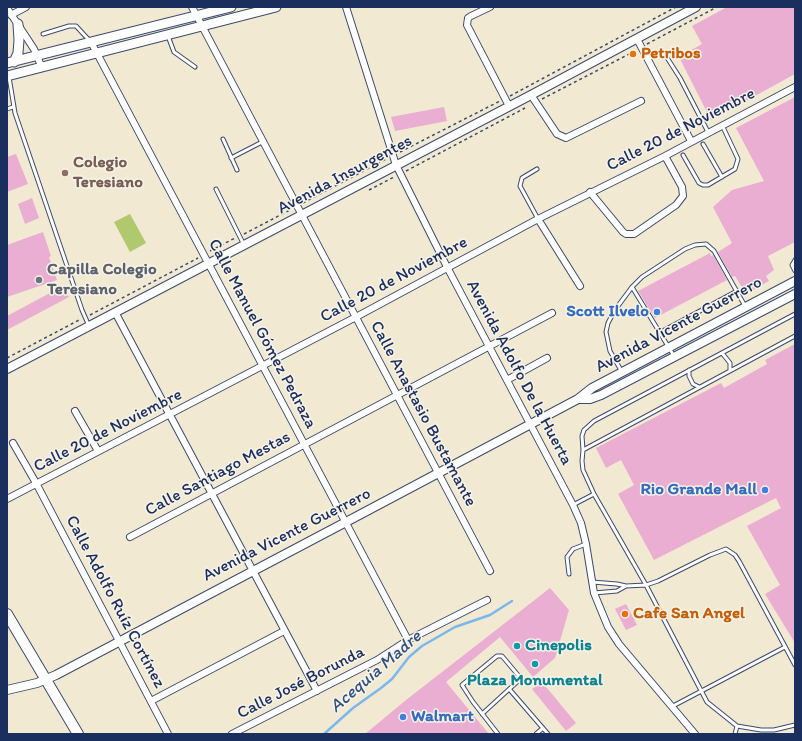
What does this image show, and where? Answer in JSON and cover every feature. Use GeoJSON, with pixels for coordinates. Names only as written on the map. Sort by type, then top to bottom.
{"type":"FeatureCollection","features":[{"type":"Feature","properties":{"kind":"main road"},"geometry":{"type":"LineString","coordinates":[[10,62],[231,7]]}},
{"type":"Feature","properties":{"kind":"main road"},"geometry":{"type":"LineString","coordinates":[[8,76],[276,7]]}},
{"type":"Feature","properties":{"kind":"main road"},"geometry":{"type":"LineString","coordinates":[[10,62],[18,53],[18,24]]}},
{"type":"Feature","properties":{"kind":"main road"},"geometry":{"type":"LineString","coordinates":[[7,614],[78,734]]}},
{"type":"Feature","properties":{"kind":"street"},"geometry":{"type":"LineString","coordinates":[[12,15],[26,7]]}},
{"type":"Feature","properties":{"kind":"street","name":"Calle Anastasio Bustamante"},"geometry":{"type":"LineString","coordinates":[[192,7],[264,141],[301,216],[490,571]]}},
{"type":"Feature","properties":{"kind":"street","name":"Avenida Adolfo De la Huerta"},"geometry":{"type":"LineString","coordinates":[[346,7],[396,165],[447,267],[573,505],[581,523],[594,593],[613,636],[695,734]]}},
{"type":"Feature","properties":{"kind":"street"},"geometry":{"type":"LineString","coordinates":[[490,7],[468,18],[467,22],[469,29],[509,106]]}},
{"type":"Feature","properties":{"kind":"street","name":"Avenida Insurgentes"},"geometry":{"type":"LineString","coordinates":[[7,369],[208,263],[301,216],[696,7]]}},
{"type":"Feature","properties":{"kind":"street"},"geometry":{"type":"LineString","coordinates":[[7,8],[38,56],[42,68]]}},
{"type":"Feature","properties":{"kind":"street"},"geometry":{"type":"LineString","coordinates":[[637,39],[649,58],[691,141]]}},
{"type":"Feature","properties":{"kind":"street","name":"Calle Manuel Gómez Pedraza"},"geometry":{"type":"LineString","coordinates":[[91,42],[408,640]]}},
{"type":"Feature","properties":{"kind":"street","name":"Calle 20 de Noviembre"},"geometry":{"type":"LineString","coordinates":[[7,499],[356,317],[538,219],[665,156],[795,87]]}},
{"type":"Feature","properties":{"kind":"street"},"geometry":{"type":"LineString","coordinates":[[531,95],[559,136],[566,138],[641,101]]}},
{"type":"Feature","properties":{"kind":"street"},"geometry":{"type":"LineString","coordinates":[[590,192],[623,232],[626,234],[634,234],[676,205],[683,196],[682,187],[665,156]]}},
{"type":"Feature","properties":{"kind":"street"},"geometry":{"type":"LineString","coordinates":[[538,219],[580,286]]}},
{"type":"Feature","properties":{"kind":"street","name":"Avenida Vicente Guerrero"},"geometry":{"type":"LineString","coordinates":[[7,690],[46,679],[439,473],[578,399],[583,393],[795,281]]}},
{"type":"Feature","properties":{"kind":"street","name":"Avenida Vicente Guerrero"},"geometry":{"type":"LineString","coordinates":[[578,399],[590,399],[602,395],[795,294]]}},
{"type":"Feature","properties":{"kind":"street"},"geometry":{"type":"LineString","coordinates":[[115,312],[171,414],[284,631],[317,691]]}},
{"type":"Feature","properties":{"kind":"street","name":"Calle Santiago Mestas"},"geometry":{"type":"LineString","coordinates":[[130,537],[552,313]]}},
{"type":"Feature","properties":{"kind":"street"},"geometry":{"type":"LineString","coordinates":[[507,380],[547,358]]}},
{"type":"Feature","properties":{"kind":"street"},"geometry":{"type":"LineString","coordinates":[[75,411],[98,451]]}},
{"type":"Feature","properties":{"kind":"street","name":"Calle Adolfo Ruíz Cortínez"},"geometry":{"type":"LineString","coordinates":[[13,443],[36,483],[168,734]]}},
{"type":"Feature","properties":{"kind":"street","name":"Calle José Borunda"},"geometry":{"type":"LineString","coordinates":[[232,734],[377,660],[408,640],[487,600]]}},
{"type":"Feature","properties":{"kind":"street"},"geometry":{"type":"LineString","coordinates":[[151,701],[284,631]]}},
{"type":"Feature","properties":{"kind":"lane"},"geometry":{"type":"LineString","coordinates":[[43,34],[69,26],[76,26],[91,42]]}},
{"type":"Feature","properties":{"kind":"lane"},"geometry":{"type":"LineString","coordinates":[[167,34],[174,52],[195,67]]}},
{"type":"Feature","properties":{"kind":"lane"},"geometry":{"type":"LineString","coordinates":[[649,58],[664,53],[680,78],[708,132]]}},
{"type":"Feature","properties":{"kind":"lane"},"geometry":{"type":"LineString","coordinates":[[8,76],[13,107],[89,326]]}},
{"type":"Feature","properties":{"kind":"lane"},"geometry":{"type":"LineString","coordinates":[[7,94],[11,93]]}},
{"type":"Feature","properties":{"kind":"lane"},"geometry":{"type":"LineString","coordinates":[[7,109],[13,107]]}},
{"type":"Feature","properties":{"kind":"lane"},"geometry":{"type":"LineString","coordinates":[[683,155],[699,183],[703,185],[708,185],[735,169],[738,159],[722,125]]}},
{"type":"Feature","properties":{"kind":"lane"},"geometry":{"type":"LineString","coordinates":[[223,139],[237,170]]}},
{"type":"Feature","properties":{"kind":"lane"},"geometry":{"type":"LineString","coordinates":[[231,158],[264,141]]}},
{"type":"Feature","properties":{"kind":"lane"},"geometry":{"type":"LineString","coordinates":[[703,144],[722,177]]}},
{"type":"Feature","properties":{"kind":"lane"},"geometry":{"type":"LineString","coordinates":[[537,170],[522,178],[520,186],[538,219]]}},
{"type":"Feature","properties":{"kind":"lane"},"geometry":{"type":"LineString","coordinates":[[216,189],[244,245]]}},
{"type":"Feature","properties":{"kind":"lane"},"geometry":{"type":"LineString","coordinates":[[622,372],[610,350],[606,332],[615,310],[632,287],[642,277],[685,250],[701,243],[710,246],[746,307]]}},
{"type":"Feature","properties":{"kind":"lane"},"geometry":{"type":"LineString","coordinates":[[795,260],[792,265],[795,271]]}},
{"type":"Feature","properties":{"kind":"lane"},"geometry":{"type":"LineString","coordinates":[[632,287],[675,357]]}},
{"type":"Feature","properties":{"kind":"lane"},"geometry":{"type":"LineString","coordinates":[[659,333],[737,291]]}},
{"type":"Feature","properties":{"kind":"lane"},"geometry":{"type":"LineString","coordinates":[[795,314],[594,421],[584,430],[582,436],[583,470],[594,494],[646,585],[700,692],[707,702],[737,726],[774,732],[795,725]]}},
{"type":"Feature","properties":{"kind":"lane"},"geometry":{"type":"LineString","coordinates":[[583,450],[795,336]]}},
{"type":"Feature","properties":{"kind":"lane"},"geometry":{"type":"LineString","coordinates":[[722,352],[730,363],[730,370]]}},
{"type":"Feature","properties":{"kind":"lane"},"geometry":{"type":"LineString","coordinates":[[689,370],[689,376],[693,384],[699,387]]}},
{"type":"Feature","properties":{"kind":"lane"},"geometry":{"type":"LineString","coordinates":[[573,505],[594,494]]}},
{"type":"Feature","properties":{"kind":"lane"},"geometry":{"type":"LineString","coordinates":[[569,574],[568,557],[573,549],[586,544]]}},
{"type":"Feature","properties":{"kind":"lane"},"geometry":{"type":"LineString","coordinates":[[591,582],[626,586],[646,585],[726,549],[735,555],[739,561],[795,665]]}},
{"type":"Feature","properties":{"kind":"lane"},"geometry":{"type":"LineString","coordinates":[[594,593],[617,592],[626,586]]}},
{"type":"Feature","properties":{"kind":"lane"},"geometry":{"type":"LineString","coordinates":[[673,706],[785,647]]}},
{"type":"Feature","properties":{"kind":"lane"},"geometry":{"type":"LineString","coordinates":[[482,714],[517,682],[518,675],[502,656],[497,656],[464,682],[462,688],[482,714],[498,734]]}},
{"type":"Feature","properties":{"kind":"lane"},"geometry":{"type":"LineString","coordinates":[[510,690],[548,734]]}},
{"type":"Feature","properties":{"kind":"lane"},"geometry":{"type":"LineString","coordinates":[[735,734],[737,726]]}},
{"type":"Feature","properties":{"kind":"lane"},"geometry":{"type":"LineString","coordinates":[[536,734],[542,728]]}},
{"type":"Feature","properties":{"kind":"path"},"geometry":{"type":"LineString","coordinates":[[7,358],[676,7]]}},
{"type":"Feature","properties":{"kind":"green space"},"geometry":{"type":"Polygon","coordinates":[[[130,214],[146,243],[130,252],[114,222],[130,214]]]}},
{"type":"Feature","properties":{"kind":"building"},"geometry":{"type":"Polygon","coordinates":[[[727,7],[795,7],[795,74],[711,120],[679,57],[702,44],[692,26],[727,7]]]}},
{"type":"Feature","properties":{"kind":"building"},"geometry":{"type":"Polygon","coordinates":[[[795,97],[795,242],[768,256],[774,270],[766,276],[769,281],[746,294],[735,276],[732,277],[718,252],[732,243],[713,207],[732,190],[764,181],[736,128],[795,97]]]}},
{"type":"Feature","properties":{"kind":"building"},"geometry":{"type":"Polygon","coordinates":[[[444,107],[447,121],[395,131],[391,117],[444,107]]]}},
{"type":"Feature","properties":{"kind":"building"},"geometry":{"type":"Polygon","coordinates":[[[16,154],[28,184],[7,192],[7,157],[16,154]]]}},
{"type":"Feature","properties":{"kind":"building"},"geometry":{"type":"Polygon","coordinates":[[[32,198],[39,218],[25,224],[18,204],[32,198]]]}},
{"type":"Feature","properties":{"kind":"building"},"geometry":{"type":"Polygon","coordinates":[[[43,232],[51,256],[49,257],[57,280],[7,297],[7,245],[43,232]]]}},
{"type":"Feature","properties":{"kind":"building"},"geometry":{"type":"Polygon","coordinates":[[[710,253],[711,256],[713,255],[727,280],[655,318],[638,291],[710,253]]]}},
{"type":"Feature","properties":{"kind":"building"},"geometry":{"type":"Polygon","coordinates":[[[63,286],[69,297],[7,330],[7,316],[63,286]]]}},
{"type":"Feature","properties":{"kind":"building","name":"Rio Grande Mall"},"geometry":{"type":"Polygon","coordinates":[[[795,344],[795,643],[765,594],[780,585],[747,526],[781,508],[776,498],[654,560],[618,494],[634,485],[621,460],[606,468],[596,448],[721,383],[724,388],[767,364],[765,360],[795,344]]]}},
{"type":"Feature","properties":{"kind":"building","name":"Plaza Monumental"},"geometry":{"type":"Polygon","coordinates":[[[550,588],[569,610],[555,658],[533,677],[500,637],[446,682],[489,734],[365,734],[406,700],[550,588]]]}},
{"type":"Feature","properties":{"kind":"building"},"geometry":{"type":"Polygon","coordinates":[[[626,604],[637,625],[626,630],[615,609],[626,604]]]}},
{"type":"Feature","properties":{"kind":"building","name":"Plaza Monumental"},"geometry":{"type":"Polygon","coordinates":[[[542,682],[576,723],[566,731],[532,689],[542,682]]]}},
{"type":"Feature","properties":{"kind":"waterway","name":"Acequia Madre"},"geometry":{"type":"LineString","coordinates":[[324,734],[353,708],[392,679],[409,657],[422,646],[455,627],[490,615],[512,601]]}},
{"type":"Feature","properties":{"kind":"place","name":"Petribos"},"geometry":{"type":"Point","coordinates":[633,54]}},
{"type":"Feature","properties":{"kind":"place","name":"Colegio Teresiano"},"geometry":{"type":"Point","coordinates":[65,173]}},
{"type":"Feature","properties":{"kind":"place","name":"Capilla Colegio Teresiano"},"geometry":{"type":"Point","coordinates":[39,280]}},
{"type":"Feature","properties":{"kind":"place","name":"Scott Ilvelo"},"geometry":{"type":"Point","coordinates":[657,312]}},
{"type":"Feature","properties":{"kind":"place","name":"Rio Grande Mall"},"geometry":{"type":"Point","coordinates":[765,490]}},
{"type":"Feature","properties":{"kind":"place","name":"Cafe San Angel"},"geometry":{"type":"Point","coordinates":[625,614]}},
{"type":"Feature","properties":{"kind":"place","name":"Cinepolis"},"geometry":{"type":"Point","coordinates":[517,646]}},
{"type":"Feature","properties":{"kind":"place","name":"Plaza Monumental"},"geometry":{"type":"Point","coordinates":[535,664]}},
{"type":"Feature","properties":{"kind":"place","name":"Walmart"},"geometry":{"type":"Point","coordinates":[403,717]}}]}
